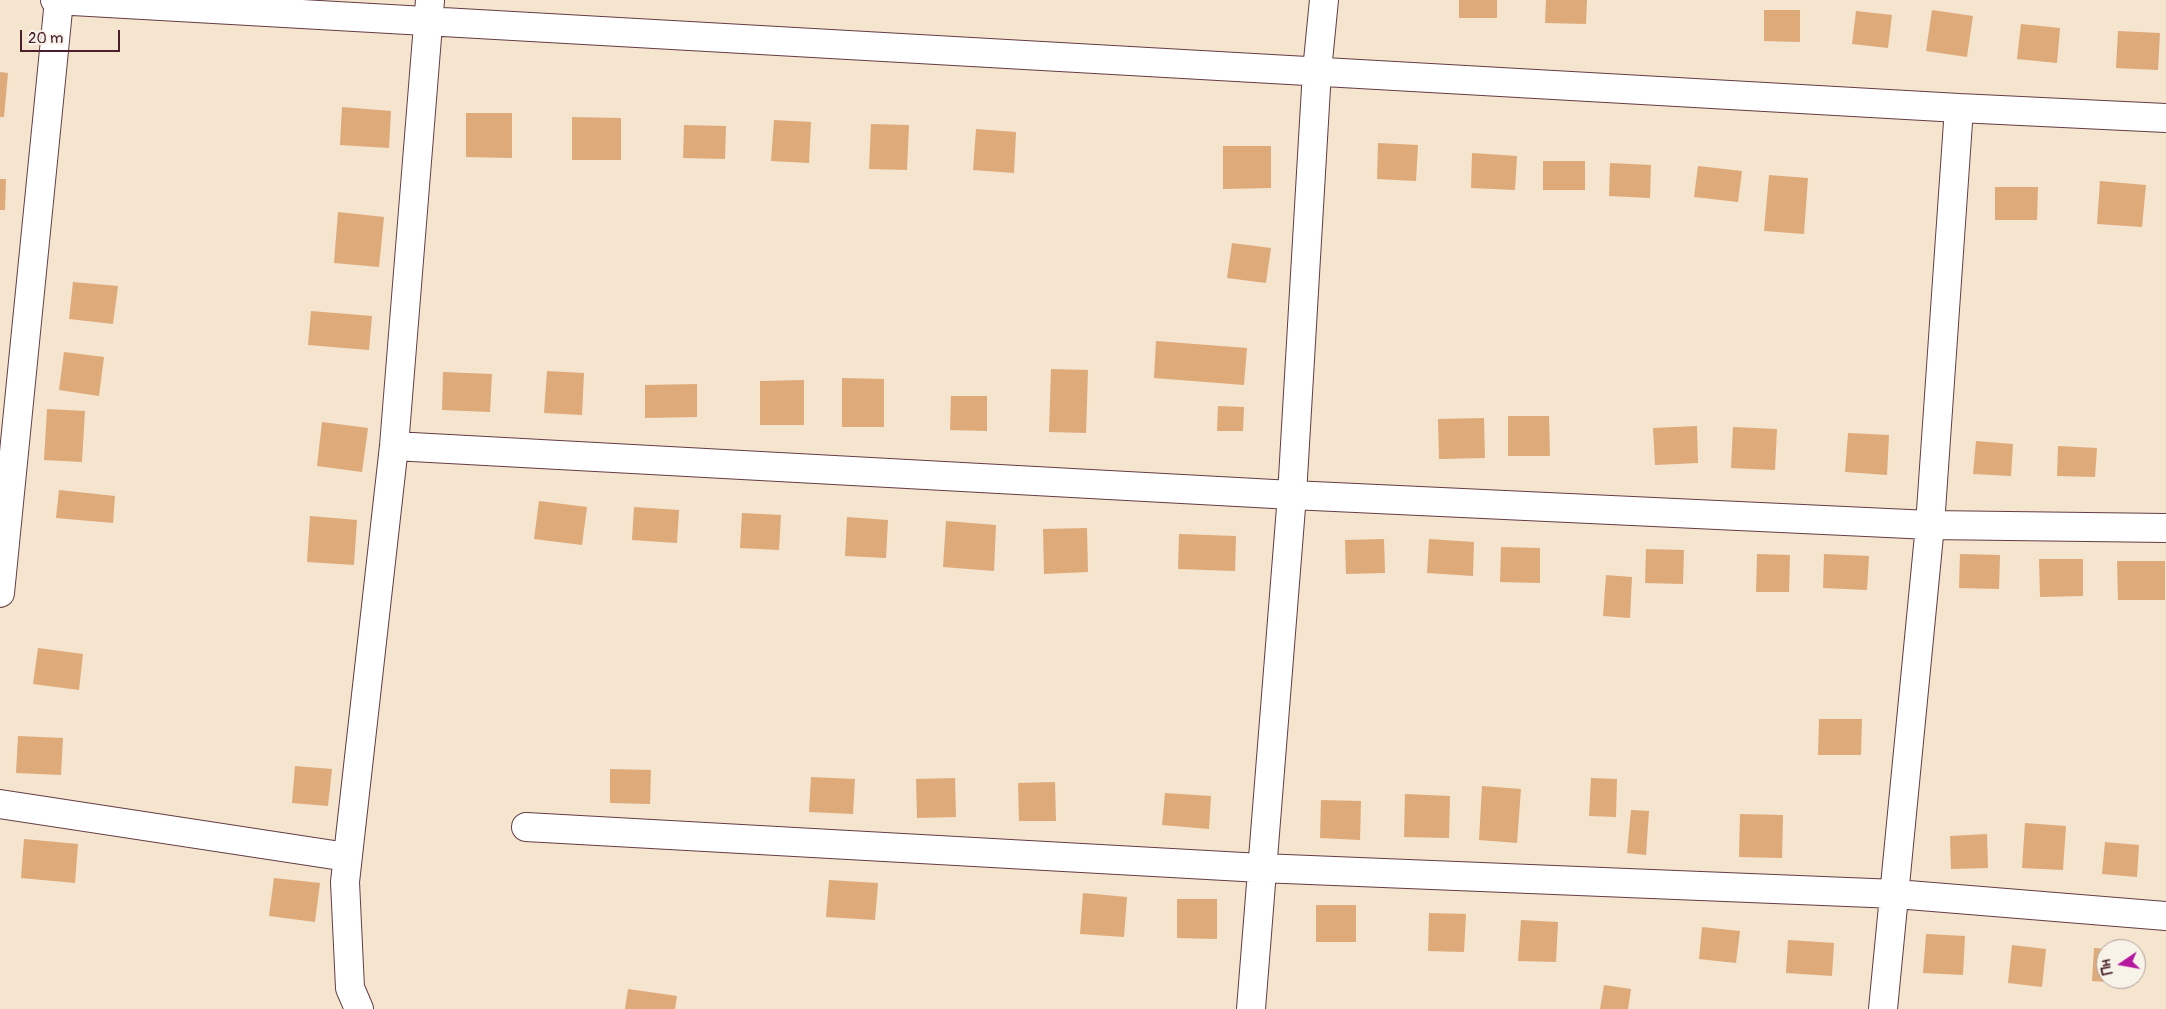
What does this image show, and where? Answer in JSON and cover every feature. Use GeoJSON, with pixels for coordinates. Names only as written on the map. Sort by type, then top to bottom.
{"type":"FeatureCollection","features":[{"type":"Feature","properties":{"kind":"street"},"geometry":{"type":"LineString","coordinates":[[55,0],[429,10],[1317,71],[2166,118]]}},
{"type":"Feature","properties":{"kind":"street"},"geometry":{"type":"LineString","coordinates":[[0,593],[59,0]]}},
{"type":"Feature","properties":{"kind":"street"},"geometry":{"type":"LineString","coordinates":[[1251,1009],[1292,495],[1317,71],[1324,0]]}},
{"type":"Feature","properties":{"kind":"street"},"geometry":{"type":"LineString","coordinates":[[359,1009],[350,988],[345,882],[394,446],[429,10]]}},
{"type":"Feature","properties":{"kind":"street"},"geometry":{"type":"LineString","coordinates":[[1883,1009],[1896,894],[1930,525],[1959,108]]}},
{"type":"Feature","properties":{"kind":"street"},"geometry":{"type":"LineString","coordinates":[[394,446],[1292,495],[1930,525],[2166,528]]}},
{"type":"Feature","properties":{"kind":"street"},"geometry":{"type":"LineString","coordinates":[[0,804],[347,857]]}},
{"type":"Feature","properties":{"kind":"street"},"geometry":{"type":"LineString","coordinates":[[526,827],[1261,868],[1896,894],[2166,916]]}},
{"type":"Feature","properties":{"kind":"building"},"geometry":{"type":"Polygon","coordinates":[[[1459,0],[1497,0],[1497,18],[1459,18],[1459,0]]]}},
{"type":"Feature","properties":{"kind":"building"},"geometry":{"type":"Polygon","coordinates":[[[1546,0],[1587,0],[1586,24],[1545,23],[1546,0]]]}},
{"type":"Feature","properties":{"kind":"building"},"geometry":{"type":"Polygon","coordinates":[[[1764,10],[1800,10],[1800,42],[1764,41],[1764,10]]]}},
{"type":"Feature","properties":{"kind":"building"},"geometry":{"type":"Polygon","coordinates":[[[1932,10],[1973,16],[1967,57],[1926,51],[1932,10]]]}},
{"type":"Feature","properties":{"kind":"building"},"geometry":{"type":"Polygon","coordinates":[[[1856,11],[1892,15],[1888,48],[1852,44],[1856,11]]]}},
{"type":"Feature","properties":{"kind":"building"},"geometry":{"type":"Polygon","coordinates":[[[2021,24],[2060,28],[2057,63],[2017,59],[2021,24]]]}},
{"type":"Feature","properties":{"kind":"building"},"geometry":{"type":"Polygon","coordinates":[[[2118,31],[2160,33],[2158,70],[2116,68],[2118,31]]]}},
{"type":"Feature","properties":{"kind":"building"},"geometry":{"type":"Polygon","coordinates":[[[0,72],[8,73],[4,117],[0,117],[0,72]]]}},
{"type":"Feature","properties":{"kind":"building"},"geometry":{"type":"Polygon","coordinates":[[[342,107],[391,111],[389,148],[340,145],[342,107]]]}},
{"type":"Feature","properties":{"kind":"building"},"geometry":{"type":"Polygon","coordinates":[[[466,113],[512,113],[512,158],[466,157],[466,113]]]}},
{"type":"Feature","properties":{"kind":"building"},"geometry":{"type":"Polygon","coordinates":[[[572,117],[621,118],[621,160],[572,160],[572,117]]]}},
{"type":"Feature","properties":{"kind":"building"},"geometry":{"type":"Polygon","coordinates":[[[774,120],[811,122],[809,163],[771,161],[774,120]]]}},
{"type":"Feature","properties":{"kind":"building"},"geometry":{"type":"Polygon","coordinates":[[[871,124],[909,125],[907,170],[869,169],[871,124]]]}},
{"type":"Feature","properties":{"kind":"building"},"geometry":{"type":"Polygon","coordinates":[[[684,125],[726,126],[725,159],[683,158],[684,125]]]}},
{"type":"Feature","properties":{"kind":"building"},"geometry":{"type":"Polygon","coordinates":[[[976,129],[1016,132],[1014,173],[973,170],[976,129]]]}},
{"type":"Feature","properties":{"kind":"building"},"geometry":{"type":"Polygon","coordinates":[[[1378,143],[1418,145],[1416,181],[1377,179],[1378,143]]]}},
{"type":"Feature","properties":{"kind":"building"},"geometry":{"type":"Polygon","coordinates":[[[1223,146],[1271,146],[1271,188],[1223,189],[1223,146]]]}},
{"type":"Feature","properties":{"kind":"building"},"geometry":{"type":"Polygon","coordinates":[[[1472,153],[1517,156],[1515,190],[1471,188],[1472,153]]]}},
{"type":"Feature","properties":{"kind":"building"},"geometry":{"type":"Polygon","coordinates":[[[1543,161],[1585,161],[1585,190],[1543,190],[1543,161]]]}},
{"type":"Feature","properties":{"kind":"building"},"geometry":{"type":"Polygon","coordinates":[[[1610,163],[1651,165],[1650,198],[1609,196],[1610,163]]]}},
{"type":"Feature","properties":{"kind":"building"},"geometry":{"type":"Polygon","coordinates":[[[1698,166],[1742,171],[1738,202],[1694,197],[1698,166]]]}},
{"type":"Feature","properties":{"kind":"building"},"geometry":{"type":"Polygon","coordinates":[[[1769,175],[1808,178],[1804,234],[1764,231],[1769,175]]]}},
{"type":"Feature","properties":{"kind":"building"},"geometry":{"type":"Polygon","coordinates":[[[0,179],[6,179],[5,210],[0,210],[0,179]]]}},
{"type":"Feature","properties":{"kind":"building"},"geometry":{"type":"Polygon","coordinates":[[[2100,181],[2146,185],[2142,227],[2097,224],[2100,181]]]}},
{"type":"Feature","properties":{"kind":"building"},"geometry":{"type":"Polygon","coordinates":[[[1995,187],[2038,187],[2037,220],[1995,220],[1995,187]]]}},
{"type":"Feature","properties":{"kind":"building"},"geometry":{"type":"Polygon","coordinates":[[[338,212],[384,217],[379,267],[334,263],[338,212]]]}},
{"type":"Feature","properties":{"kind":"building"},"geometry":{"type":"Polygon","coordinates":[[[1232,243],[1271,248],[1266,283],[1227,278],[1232,243]]]}},
{"type":"Feature","properties":{"kind":"building"},"geometry":{"type":"Polygon","coordinates":[[[73,282],[118,286],[113,324],[69,319],[73,282]]]}},
{"type":"Feature","properties":{"kind":"building"},"geometry":{"type":"Polygon","coordinates":[[[311,311],[372,316],[369,350],[308,345],[311,311]]]}},
{"type":"Feature","properties":{"kind":"building"},"geometry":{"type":"Polygon","coordinates":[[[1156,341],[1247,348],[1244,385],[1154,378],[1156,341]]]}},
{"type":"Feature","properties":{"kind":"building"},"geometry":{"type":"Polygon","coordinates":[[[64,352],[104,357],[99,396],[59,390],[64,352]]]}},
{"type":"Feature","properties":{"kind":"building"},"geometry":{"type":"Polygon","coordinates":[[[1051,369],[1088,370],[1086,433],[1049,432],[1051,369]]]}},
{"type":"Feature","properties":{"kind":"building"},"geometry":{"type":"Polygon","coordinates":[[[547,371],[584,373],[582,415],[544,413],[547,371]]]}},
{"type":"Feature","properties":{"kind":"building"},"geometry":{"type":"Polygon","coordinates":[[[443,372],[492,374],[490,412],[442,410],[443,372]]]}},
{"type":"Feature","properties":{"kind":"building"},"geometry":{"type":"Polygon","coordinates":[[[842,378],[884,379],[884,427],[842,427],[842,378]]]}},
{"type":"Feature","properties":{"kind":"building"},"geometry":{"type":"Polygon","coordinates":[[[804,380],[804,425],[760,425],[760,381],[804,380]]]}},
{"type":"Feature","properties":{"kind":"building"},"geometry":{"type":"Polygon","coordinates":[[[697,384],[697,417],[645,418],[645,385],[697,384]]]}},
{"type":"Feature","properties":{"kind":"building"},"geometry":{"type":"Polygon","coordinates":[[[951,396],[987,396],[987,431],[950,430],[951,396]]]}},
{"type":"Feature","properties":{"kind":"building"},"geometry":{"type":"Polygon","coordinates":[[[1218,406],[1244,407],[1243,431],[1217,431],[1218,406]]]}},
{"type":"Feature","properties":{"kind":"building"},"geometry":{"type":"Polygon","coordinates":[[[47,409],[85,411],[82,462],[44,460],[47,409]]]}},
{"type":"Feature","properties":{"kind":"building"},"geometry":{"type":"Polygon","coordinates":[[[1508,416],[1549,416],[1550,456],[1508,456],[1508,416]]]}},
{"type":"Feature","properties":{"kind":"building"},"geometry":{"type":"Polygon","coordinates":[[[1484,418],[1485,458],[1439,459],[1438,419],[1484,418]]]}},
{"type":"Feature","properties":{"kind":"building"},"geometry":{"type":"Polygon","coordinates":[[[322,422],[368,428],[362,472],[317,466],[322,422]]]}},
{"type":"Feature","properties":{"kind":"building"},"geometry":{"type":"Polygon","coordinates":[[[1697,426],[1698,463],[1655,465],[1653,428],[1697,426]]]}},
{"type":"Feature","properties":{"kind":"building"},"geometry":{"type":"Polygon","coordinates":[[[1733,427],[1777,429],[1775,470],[1731,468],[1733,427]]]}},
{"type":"Feature","properties":{"kind":"building"},"geometry":{"type":"Polygon","coordinates":[[[1848,433],[1889,435],[1887,475],[1845,472],[1848,433]]]}},
{"type":"Feature","properties":{"kind":"building"},"geometry":{"type":"Polygon","coordinates":[[[1976,441],[2013,444],[2011,476],[1973,474],[1976,441]]]}},
{"type":"Feature","properties":{"kind":"building"},"geometry":{"type":"Polygon","coordinates":[[[2058,446],[2097,448],[2095,477],[2057,476],[2058,446]]]}},
{"type":"Feature","properties":{"kind":"building"},"geometry":{"type":"Polygon","coordinates":[[[59,490],[115,496],[113,523],[56,518],[59,490]]]}},
{"type":"Feature","properties":{"kind":"building"},"geometry":{"type":"Polygon","coordinates":[[[539,501],[587,507],[582,545],[534,539],[539,501]]]}},
{"type":"Feature","properties":{"kind":"building"},"geometry":{"type":"Polygon","coordinates":[[[634,507],[679,510],[677,543],[632,540],[634,507]]]}},
{"type":"Feature","properties":{"kind":"building"},"geometry":{"type":"Polygon","coordinates":[[[742,513],[781,515],[779,550],[740,548],[742,513]]]}},
{"type":"Feature","properties":{"kind":"building"},"geometry":{"type":"Polygon","coordinates":[[[310,516],[357,520],[354,565],[307,562],[310,516]]]}},
{"type":"Feature","properties":{"kind":"building"},"geometry":{"type":"Polygon","coordinates":[[[847,517],[888,520],[886,558],[845,556],[847,517]]]}},
{"type":"Feature","properties":{"kind":"building"},"geometry":{"type":"Polygon","coordinates":[[[946,521],[996,525],[994,571],[943,567],[946,521]]]}},
{"type":"Feature","properties":{"kind":"building"},"geometry":{"type":"Polygon","coordinates":[[[1087,528],[1088,572],[1044,574],[1043,529],[1087,528]]]}},
{"type":"Feature","properties":{"kind":"building"},"geometry":{"type":"Polygon","coordinates":[[[1179,534],[1236,536],[1235,571],[1178,569],[1179,534]]]}},
{"type":"Feature","properties":{"kind":"building"},"geometry":{"type":"Polygon","coordinates":[[[1384,539],[1385,573],[1346,574],[1345,540],[1384,539]]]}},
{"type":"Feature","properties":{"kind":"building"},"geometry":{"type":"Polygon","coordinates":[[[1429,539],[1474,542],[1473,576],[1427,573],[1429,539]]]}},
{"type":"Feature","properties":{"kind":"building"},"geometry":{"type":"Polygon","coordinates":[[[1501,547],[1540,548],[1540,583],[1500,582],[1501,547]]]}},
{"type":"Feature","properties":{"kind":"building"},"geometry":{"type":"Polygon","coordinates":[[[1646,549],[1684,550],[1683,584],[1645,583],[1646,549]]]}},
{"type":"Feature","properties":{"kind":"building"},"geometry":{"type":"Polygon","coordinates":[[[1757,554],[1790,555],[1789,592],[1756,592],[1757,554]]]}},
{"type":"Feature","properties":{"kind":"building"},"geometry":{"type":"Polygon","coordinates":[[[1824,554],[1869,556],[1867,590],[1823,588],[1824,554]]]}},
{"type":"Feature","properties":{"kind":"building"},"geometry":{"type":"Polygon","coordinates":[[[1960,554],[2000,555],[1999,589],[1959,588],[1960,554]]]}},
{"type":"Feature","properties":{"kind":"building"},"geometry":{"type":"Polygon","coordinates":[[[2039,559],[2083,559],[2083,596],[2040,597],[2039,559]]]}},
{"type":"Feature","properties":{"kind":"building"},"geometry":{"type":"Polygon","coordinates":[[[2117,561],[2165,561],[2165,600],[2118,600],[2117,561]]]}},
{"type":"Feature","properties":{"kind":"building"},"geometry":{"type":"Polygon","coordinates":[[[1606,575],[1632,577],[1630,618],[1603,616],[1606,575]]]}},
{"type":"Feature","properties":{"kind":"building"},"geometry":{"type":"Polygon","coordinates":[[[38,648],[83,654],[79,690],[33,684],[38,648]]]}},
{"type":"Feature","properties":{"kind":"building"},"geometry":{"type":"Polygon","coordinates":[[[1819,719],[1862,719],[1861,755],[1818,755],[1819,719]]]}},
{"type":"Feature","properties":{"kind":"building"},"geometry":{"type":"Polygon","coordinates":[[[18,736],[63,738],[61,775],[16,773],[18,736]]]}},
{"type":"Feature","properties":{"kind":"building"},"geometry":{"type":"Polygon","coordinates":[[[295,766],[332,769],[328,806],[292,803],[295,766]]]}},
{"type":"Feature","properties":{"kind":"building"},"geometry":{"type":"Polygon","coordinates":[[[610,769],[651,770],[650,804],[610,803],[610,769]]]}},
{"type":"Feature","properties":{"kind":"building"},"geometry":{"type":"Polygon","coordinates":[[[811,777],[855,779],[853,814],[809,812],[811,777]]]}},
{"type":"Feature","properties":{"kind":"building"},"geometry":{"type":"Polygon","coordinates":[[[955,778],[956,817],[917,818],[916,779],[955,778]]]}},
{"type":"Feature","properties":{"kind":"building"},"geometry":{"type":"Polygon","coordinates":[[[1591,778],[1617,779],[1616,817],[1589,816],[1591,778]]]}},
{"type":"Feature","properties":{"kind":"building"},"geometry":{"type":"Polygon","coordinates":[[[1055,782],[1056,821],[1019,821],[1018,783],[1055,782]]]}},
{"type":"Feature","properties":{"kind":"building"},"geometry":{"type":"Polygon","coordinates":[[[1482,786],[1521,789],[1517,843],[1479,840],[1482,786]]]}},
{"type":"Feature","properties":{"kind":"building"},"geometry":{"type":"Polygon","coordinates":[[[1165,793],[1211,796],[1209,829],[1162,825],[1165,793]]]}},
{"type":"Feature","properties":{"kind":"building"},"geometry":{"type":"Polygon","coordinates":[[[1405,794],[1450,796],[1449,838],[1404,837],[1405,794]]]}},
{"type":"Feature","properties":{"kind":"building"},"geometry":{"type":"Polygon","coordinates":[[[1321,800],[1361,801],[1360,840],[1320,838],[1321,800]]]}},
{"type":"Feature","properties":{"kind":"building"},"geometry":{"type":"Polygon","coordinates":[[[1631,810],[1649,811],[1646,855],[1627,853],[1631,810]]]}},
{"type":"Feature","properties":{"kind":"building"},"geometry":{"type":"Polygon","coordinates":[[[1740,814],[1783,815],[1782,858],[1739,857],[1740,814]]]}},
{"type":"Feature","properties":{"kind":"building"},"geometry":{"type":"Polygon","coordinates":[[[2025,823],[2066,826],[2063,870],[2022,868],[2025,823]]]}},
{"type":"Feature","properties":{"kind":"building"},"geometry":{"type":"Polygon","coordinates":[[[1987,834],[1988,868],[1951,869],[1950,836],[1987,834]]]}},
{"type":"Feature","properties":{"kind":"building"},"geometry":{"type":"Polygon","coordinates":[[[24,839],[78,844],[75,883],[21,878],[24,839]]]}},
{"type":"Feature","properties":{"kind":"building"},"geometry":{"type":"Polygon","coordinates":[[[2105,842],[2139,845],[2137,877],[2102,874],[2105,842]]]}},
{"type":"Feature","properties":{"kind":"building"},"geometry":{"type":"Polygon","coordinates":[[[274,878],[320,883],[315,922],[269,916],[274,878]]]}},
{"type":"Feature","properties":{"kind":"building"},"geometry":{"type":"Polygon","coordinates":[[[829,880],[878,883],[875,920],[826,917],[829,880]]]}},
{"type":"Feature","properties":{"kind":"building"},"geometry":{"type":"Polygon","coordinates":[[[1083,893],[1127,897],[1124,937],[1080,934],[1083,893]]]}},
{"type":"Feature","properties":{"kind":"building"},"geometry":{"type":"Polygon","coordinates":[[[1177,899],[1217,899],[1217,939],[1177,938],[1177,899]]]}},
{"type":"Feature","properties":{"kind":"building"},"geometry":{"type":"Polygon","coordinates":[[[1316,905],[1356,905],[1356,942],[1316,942],[1316,905]]]}},
{"type":"Feature","properties":{"kind":"building"},"geometry":{"type":"Polygon","coordinates":[[[1429,913],[1466,914],[1464,952],[1428,951],[1429,913]]]}},
{"type":"Feature","properties":{"kind":"building"},"geometry":{"type":"Polygon","coordinates":[[[1521,920],[1558,922],[1556,962],[1518,961],[1521,920]]]}},
{"type":"Feature","properties":{"kind":"building"},"geometry":{"type":"Polygon","coordinates":[[[1702,927],[1740,931],[1736,963],[1699,959],[1702,927]]]}},
{"type":"Feature","properties":{"kind":"building"},"geometry":{"type":"Polygon","coordinates":[[[1926,934],[1965,936],[1963,975],[1923,973],[1926,934]]]}},
{"type":"Feature","properties":{"kind":"building"},"geometry":{"type":"Polygon","coordinates":[[[1788,940],[1834,943],[1832,976],[1786,973],[1788,940]]]}},
{"type":"Feature","properties":{"kind":"building"},"geometry":{"type":"Polygon","coordinates":[[[2012,945],[2046,949],[2042,987],[2008,983],[2012,945]]]}},
{"type":"Feature","properties":{"kind":"building"},"geometry":{"type":"Polygon","coordinates":[[[2094,948],[2096,948],[2096,981],[2092,981],[2094,948]]]}},
{"type":"Feature","properties":{"kind":"building"},"geometry":{"type":"Polygon","coordinates":[[[1604,985],[1631,989],[1628,1009],[1600,1009],[1604,985]]]}},
{"type":"Feature","properties":{"kind":"building"},"geometry":{"type":"Polygon","coordinates":[[[628,989],[677,996],[675,1009],[625,1009],[628,989]]]}}]}
